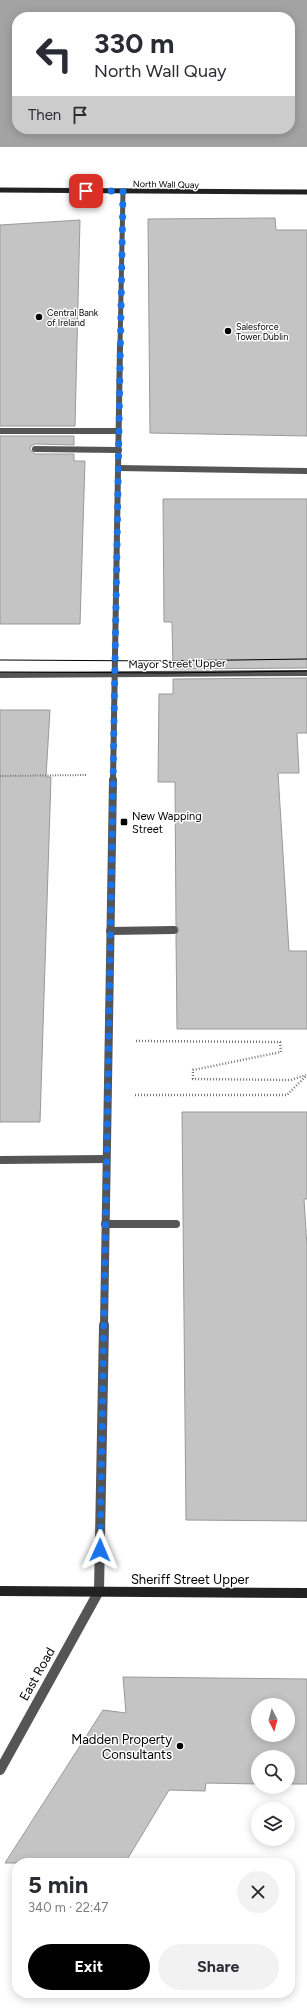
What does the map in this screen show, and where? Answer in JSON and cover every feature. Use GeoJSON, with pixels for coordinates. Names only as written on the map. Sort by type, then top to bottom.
{"type":"FeatureCollection","features":[{"type":"Feature","properties":{"kind":"main road","name":"North Wall Quay"},"geometry":{"type":"LineString","coordinates":[[0,190],[307,192]]}},
{"type":"Feature","properties":{"kind":"main road","name":"Sheriff Street Upper"},"geometry":{"type":"LineString","coordinates":[[0,1591],[307,1593]]}},
{"type":"Feature","properties":{"kind":"street"},"geometry":{"type":"LineString","coordinates":[[99,1591],[123,191]]}},
{"type":"Feature","properties":{"kind":"street"},"geometry":{"type":"LineString","coordinates":[[0,431],[119,431]]}},
{"type":"Feature","properties":{"kind":"street"},"geometry":{"type":"LineString","coordinates":[[35,449],[119,450]]}},
{"type":"Feature","properties":{"kind":"street"},"geometry":{"type":"LineString","coordinates":[[118,468],[307,471]]}},
{"type":"Feature","properties":{"kind":"street","name":"Mayor Street Upper"},"geometry":{"type":"LineString","coordinates":[[0,676],[307,673]]}},
{"type":"Feature","properties":{"kind":"street"},"geometry":{"type":"LineString","coordinates":[[110,931],[174,930]]}},
{"type":"Feature","properties":{"kind":"street"},"geometry":{"type":"LineString","coordinates":[[0,1160],[106,1159]]}},
{"type":"Feature","properties":{"kind":"street"},"geometry":{"type":"LineString","coordinates":[[105,1224],[176,1224]]}},
{"type":"Feature","properties":{"kind":"street","name":"East Road"},"geometry":{"type":"LineString","coordinates":[[0,1770],[99,1591]]}},
{"type":"Feature","properties":{"kind":"path"},"geometry":{"type":"LineString","coordinates":[[0,776],[113,775]]}},
{"type":"Feature","properties":{"kind":"path"},"geometry":{"type":"LineString","coordinates":[[107,1095],[287,1095],[306,1076],[290,1080],[193,1079],[193,1070],[281,1052],[280,1042],[108,1041]]}},
{"type":"Feature","properties":{"kind":"shaded area"},"geometry":{"type":"Polygon","coordinates":[[[0,0],[307,0],[307,147],[0,147],[0,0]]]}},
{"type":"Feature","properties":{"kind":"building","name":"Salesforce Tower Dublin"},"geometry":{"type":"Polygon","coordinates":[[[275,218],[276,230],[307,230],[307,436],[150,433],[148,219],[275,218]]]}},
{"type":"Feature","properties":{"kind":"building","name":"Central Bank of Ireland"},"geometry":{"type":"Polygon","coordinates":[[[80,220],[75,426],[0,426],[0,225],[80,220]]]}},
{"type":"Feature","properties":{"kind":"building"},"geometry":{"type":"Polygon","coordinates":[[[0,436],[74,436],[74,445],[35,444],[31,446],[30,449],[35,454],[74,454],[74,461],[85,461],[80,624],[0,624],[0,436]]]}},
{"type":"Feature","properties":{"kind":"building"},"geometry":{"type":"Polygon","coordinates":[[[163,499],[307,499],[307,668],[173,669],[172,622],[164,622],[163,499]]]}},
{"type":"Feature","properties":{"kind":"building"},"geometry":{"type":"Polygon","coordinates":[[[307,678],[307,733],[297,733],[299,773],[278,773],[289,951],[307,951],[307,1029],[177,1029],[176,935],[179,930],[176,925],[175,782],[158,782],[159,694],[173,694],[173,679],[307,678]]]}},
{"type":"Feature","properties":{"kind":"building"},"geometry":{"type":"Polygon","coordinates":[[[0,710],[50,710],[46,777],[51,777],[40,1122],[0,1122],[0,710]]]}},
{"type":"Feature","properties":{"kind":"building"},"geometry":{"type":"Polygon","coordinates":[[[182,1112],[307,1112],[307,1199],[304,1199],[307,1247],[307,1521],[186,1520],[182,1112]]]}},
{"type":"Feature","properties":{"kind":"building","name":"Madden Property Consultants"},"geometry":{"type":"Polygon","coordinates":[[[123,1677],[307,1679],[307,1784],[295,1784],[295,1750],[251,1750],[251,1784],[206,1783],[205,1791],[169,1790],[128,1858],[12,1858],[12,1863],[5,1863],[103,1710],[126,1713],[123,1677]]]}},
{"type":"Feature","properties":{"kind":"tram line"},"geometry":{"type":"LineString","coordinates":[[0,660],[164,661],[307,659]]}},
{"type":"Feature","properties":{"kind":"tram line"},"geometry":{"type":"LineString","coordinates":[[0,672],[165,673],[307,671]]}},
{"type":"Feature","properties":{"kind":"place","name":"Central Bank of Ireland"},"geometry":{"type":"Point","coordinates":[39,317]}},
{"type":"Feature","properties":{"kind":"place","name":"Salesforce Tower Dublin"},"geometry":{"type":"Point","coordinates":[228,331]}},
{"type":"Feature","properties":{"kind":"place","name":"New Wapping Street"},"geometry":{"type":"Point","coordinates":[124,822]}},
{"type":"Feature","properties":{"kind":"place","name":"Madden Property Consultants"},"geometry":{"type":"Point","coordinates":[180,1746]}},
{"type":"Feature","properties":{"kind":"route"},"geometry":{"type":"LineString","coordinates":[[86,191],[123,191],[100,1550]]}}]}
